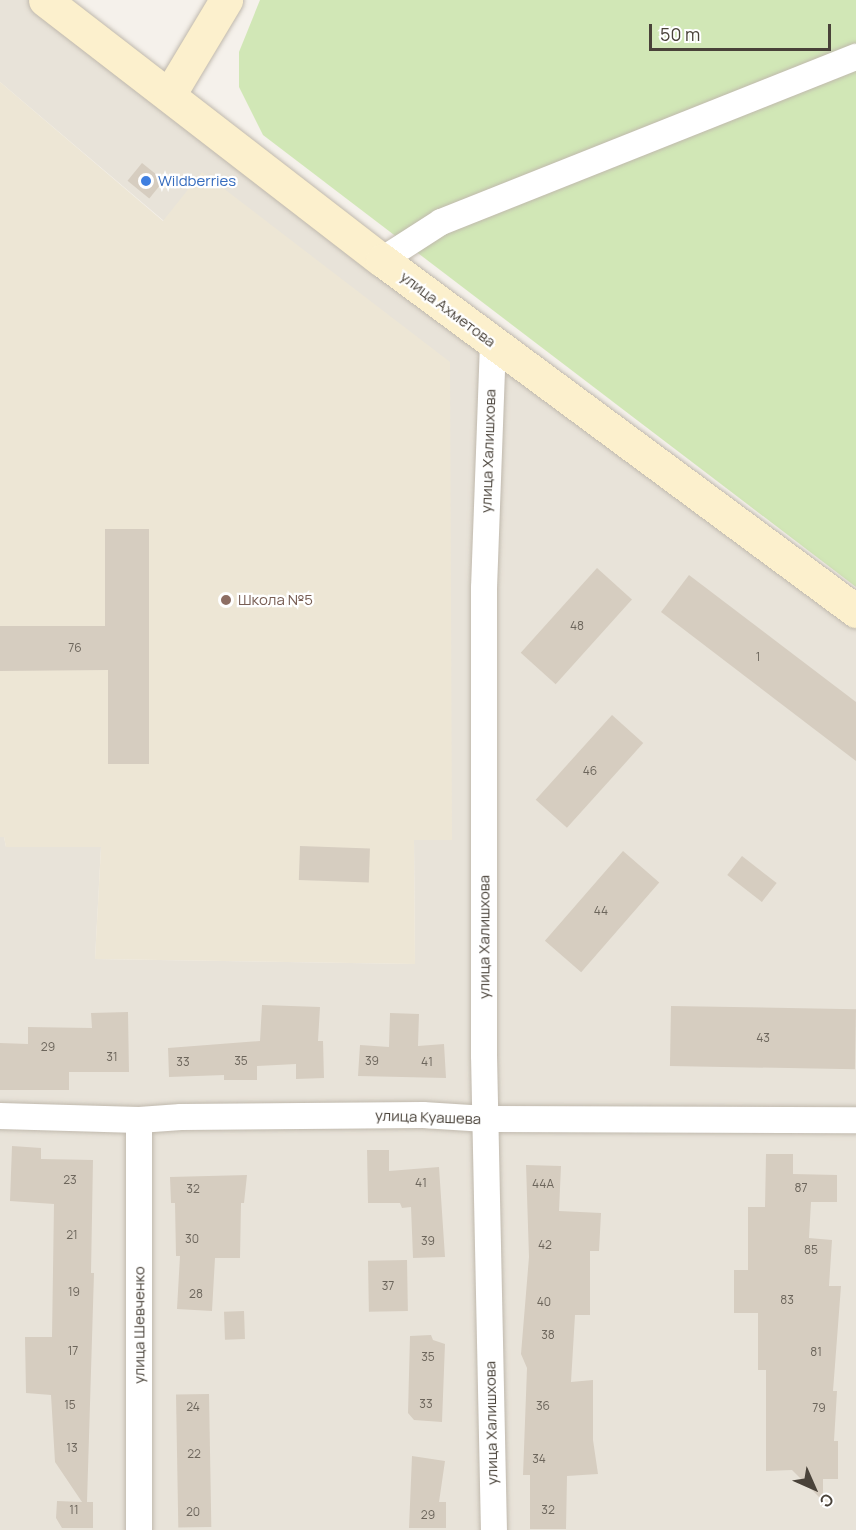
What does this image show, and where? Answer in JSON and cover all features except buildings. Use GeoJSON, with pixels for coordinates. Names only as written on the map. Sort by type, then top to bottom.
{"type":"FeatureCollection","features":[{"type":"Feature","properties":{"kind":"main road","name":"улица Ахметова"},"geometry":{"type":"LineString","coordinates":[[45,0],[382,260],[856,611]]}},
{"type":"Feature","properties":{"kind":"main road"},"geometry":{"type":"LineString","coordinates":[[169,95],[226,0]]}},
{"type":"Feature","properties":{"kind":"street"},"geometry":{"type":"LineString","coordinates":[[382,260],[441,222],[856,57]]}},
{"type":"Feature","properties":{"kind":"street","name":"улица Халишхова"},"geometry":{"type":"LineString","coordinates":[[494,343],[484,588],[486,1119],[494,1530]]}},
{"type":"Feature","properties":{"kind":"street","name":"улица Куашева"},"geometry":{"type":"LineString","coordinates":[[0,1116],[139,1120],[423,1115],[486,1119],[856,1120]]}},
{"type":"Feature","properties":{"kind":"street","name":"улица Шевченко"},"geometry":{"type":"LineString","coordinates":[[139,1120],[139,1530]]}},
{"type":"Feature","properties":{"kind":"shaded area"},"geometry":{"type":"Polygon","coordinates":[[[0,0],[45,0],[856,611],[856,1530],[0,1530],[0,837],[4,837],[6,847],[101,847],[95,959],[415,964],[414,840],[452,840],[202,173],[164,221],[0,82],[0,0]]]}},
{"type":"Feature","properties":{"kind":"shaded area","name":"Школа №5"},"geometry":{"type":"Polygon","coordinates":[[[0,82],[163,221],[202,172],[450,362],[452,840],[414,840],[415,964],[95,959],[101,847],[6,847],[4,837],[0,837],[0,82]]]}},
{"type":"Feature","properties":{"kind":"green space"},"geometry":{"type":"Polygon","coordinates":[[[260,0],[856,0],[856,587],[263,135],[239,87],[239,52],[260,0]]]}},
{"type":"Feature","properties":{"kind":"place","name":"Wildberries"},"geometry":{"type":"Point","coordinates":[146,181]}},
{"type":"Feature","properties":{"kind":"place","name":"Школа №5"},"geometry":{"type":"Point","coordinates":[226,600]}}]}
